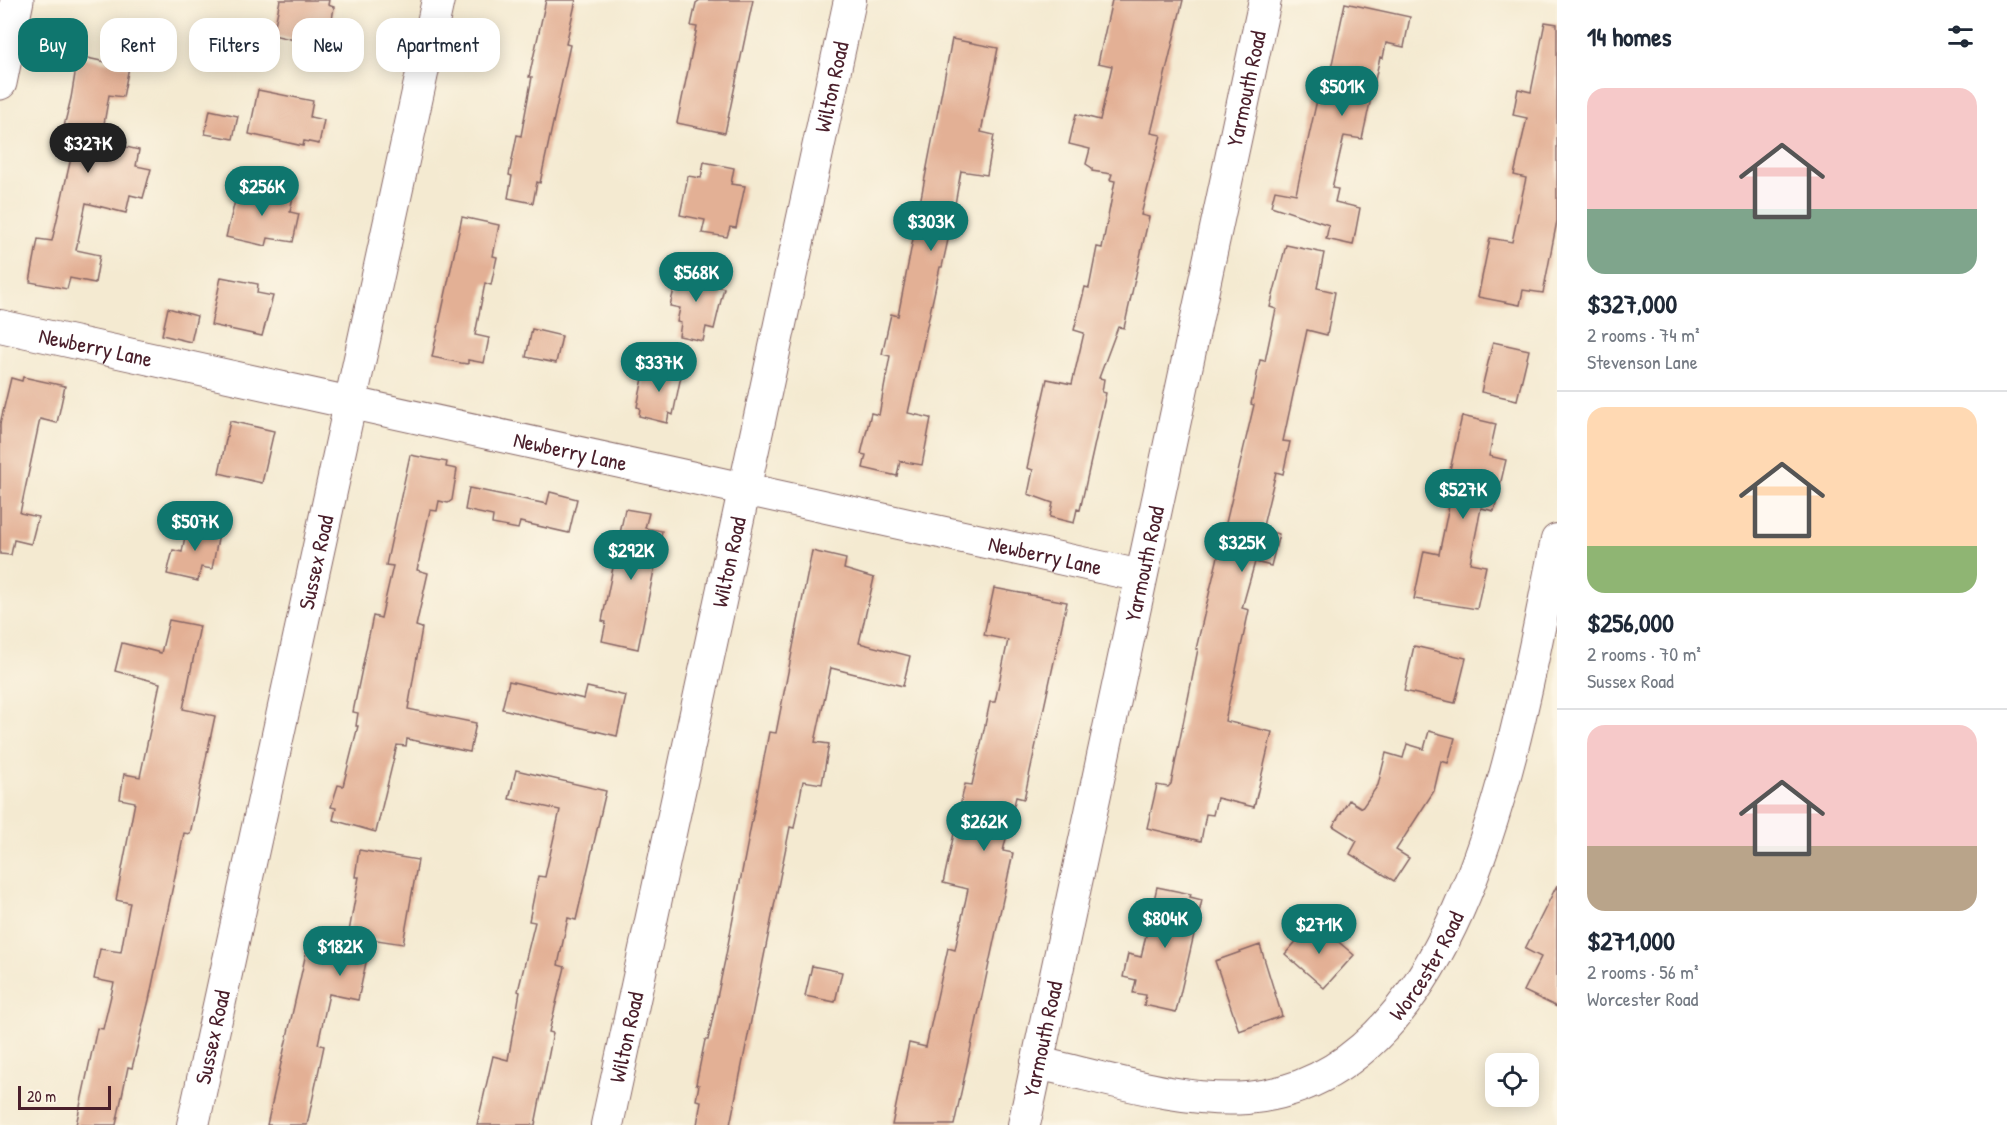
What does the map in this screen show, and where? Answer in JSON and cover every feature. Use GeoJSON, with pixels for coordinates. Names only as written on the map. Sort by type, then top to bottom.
{"type":"FeatureCollection","features":[{"type":"Feature","properties":{"kind":"street"},"geometry":{"type":"LineString","coordinates":[[0,82],[17,0]]}},
{"type":"Feature","properties":{"kind":"street","name":"Sussex Road"},"geometry":{"type":"LineString","coordinates":[[193,1125],[438,0]]}},
{"type":"Feature","properties":{"kind":"street","name":"Wilton Road"},"geometry":{"type":"LineString","coordinates":[[607,1125],[850,0]]}},
{"type":"Feature","properties":{"kind":"street","name":"Yarmouth Road"},"geometry":{"type":"LineString","coordinates":[[1024,1125],[1265,0]]}},
{"type":"Feature","properties":{"kind":"street","name":"Newberry Lane"},"geometry":{"type":"LineString","coordinates":[[0,326],[1141,576]]}},
{"type":"Feature","properties":{"kind":"street","name":"Worcester Road"},"geometry":{"type":"LineString","coordinates":[[1037,1063],[1178,1093],[1213,1098],[1248,1098],[1281,1091],[1314,1080],[1346,1061],[1382,1031],[1405,1002],[1446,935],[1484,848],[1502,793],[1557,540]]}},
{"type":"Feature","properties":{"kind":"building"},"geometry":{"type":"Polygon","coordinates":[[[280,0],[329,0],[328,5],[334,7],[332,18],[292,18],[292,39],[280,37],[280,18],[276,18],[280,0]]]}},
{"type":"Feature","properties":{"kind":"building"},"geometry":{"type":"Polygon","coordinates":[[[546,0],[576,0],[566,44],[570,45],[540,183],[537,182],[533,203],[508,198],[512,176],[509,175],[517,135],[521,136],[532,77],[529,77],[546,0]]]}},
{"type":"Feature","properties":{"kind":"building"},"geometry":{"type":"Polygon","coordinates":[[[700,0],[753,0],[725,133],[677,123],[697,27],[691,26],[696,3],[700,0]]]}},
{"type":"Feature","properties":{"kind":"building"},"geometry":{"type":"Polygon","coordinates":[[[1112,0],[1183,0],[1151,133],[1161,135],[1141,215],[1149,217],[1124,328],[1118,327],[1099,378],[1104,379],[1102,392],[1106,393],[1080,510],[1077,509],[1074,523],[1050,517],[1053,503],[1028,494],[1033,470],[1027,468],[1047,379],[1072,384],[1084,333],[1074,330],[1085,287],[1089,288],[1097,247],[1102,248],[1115,181],[1110,180],[1112,174],[1092,171],[1092,168],[1086,164],[1090,149],[1069,144],[1076,114],[1100,120],[1112,66],[1098,63],[1112,0]]]}},
{"type":"Feature","properties":{"kind":"building"},"geometry":{"type":"Polygon","coordinates":[[[1345,3],[1410,17],[1404,47],[1386,43],[1383,58],[1380,57],[1362,139],[1344,136],[1332,188],[1338,189],[1335,202],[1360,208],[1353,245],[1326,239],[1329,225],[1271,206],[1275,190],[1296,194],[1321,82],[1328,83],[1345,3]]]}},
{"type":"Feature","properties":{"kind":"building"},"geometry":{"type":"Polygon","coordinates":[[[1545,22],[1557,24],[1557,221],[1543,293],[1523,290],[1520,305],[1478,297],[1490,238],[1512,242],[1526,178],[1514,175],[1527,118],[1513,115],[1518,89],[1531,92],[1545,22]]]}},
{"type":"Feature","properties":{"kind":"building"},"geometry":{"type":"Polygon","coordinates":[[[952,39],[998,48],[981,132],[994,135],[987,175],[961,171],[951,226],[908,413],[931,418],[922,465],[900,461],[897,476],[863,468],[866,455],[861,454],[871,413],[879,415],[890,356],[882,354],[891,314],[898,316],[952,39]]]}},
{"type":"Feature","properties":{"kind":"building"},"geometry":{"type":"Polygon","coordinates":[[[88,58],[100,61],[100,72],[128,72],[123,97],[109,95],[101,141],[139,150],[136,166],[151,169],[143,198],[130,195],[126,213],[86,203],[76,250],[100,255],[95,283],[70,278],[67,289],[30,282],[38,239],[52,241],[71,158],[57,155],[75,72],[88,72],[88,58]]]}},
{"type":"Feature","properties":{"kind":"building"},"geometry":{"type":"Polygon","coordinates":[[[258,90],[313,101],[310,117],[324,120],[319,144],[304,141],[303,146],[249,134],[258,90]]]}},
{"type":"Feature","properties":{"kind":"building"},"geometry":{"type":"Polygon","coordinates":[[[210,110],[238,116],[233,139],[205,134],[210,110]]]}},
{"type":"Feature","properties":{"kind":"building"},"geometry":{"type":"Polygon","coordinates":[[[704,162],[734,168],[731,184],[745,186],[736,228],[730,227],[727,237],[702,233],[705,220],[680,215],[688,176],[701,178],[704,162]]]}},
{"type":"Feature","properties":{"kind":"building"},"geometry":{"type":"Polygon","coordinates":[[[239,185],[293,196],[290,212],[299,214],[293,242],[268,238],[266,246],[226,237],[239,185]]]}},
{"type":"Feature","properties":{"kind":"building"},"geometry":{"type":"Polygon","coordinates":[[[462,217],[499,225],[493,256],[497,257],[491,285],[485,283],[475,335],[489,338],[484,363],[468,360],[468,364],[432,357],[462,217]]]}},
{"type":"Feature","properties":{"kind":"building"},"geometry":{"type":"Polygon","coordinates":[[[1286,245],[1324,253],[1317,288],[1335,292],[1327,335],[1307,330],[1283,441],[1290,442],[1283,474],[1276,472],[1262,530],[1279,534],[1271,566],[1255,562],[1242,608],[1249,610],[1225,721],[1272,732],[1254,807],[1217,798],[1213,815],[1206,814],[1201,841],[1147,828],[1157,785],[1168,787],[1171,784],[1198,649],[1196,649],[1254,405],[1251,404],[1260,360],[1265,361],[1276,309],[1270,307],[1286,245]]]}},
{"type":"Feature","properties":{"kind":"building"},"geometry":{"type":"Polygon","coordinates":[[[685,265],[709,270],[706,284],[724,288],[714,329],[706,327],[703,341],[679,336],[681,323],[677,322],[680,308],[670,306],[677,277],[682,278],[685,265]]]}},
{"type":"Feature","properties":{"kind":"building"},"geometry":{"type":"Polygon","coordinates":[[[221,277],[258,284],[257,293],[273,296],[262,336],[211,325],[221,277]]]}},
{"type":"Feature","properties":{"kind":"building"},"geometry":{"type":"Polygon","coordinates":[[[168,308],[197,316],[191,342],[162,335],[168,308]]]}},
{"type":"Feature","properties":{"kind":"building"},"geometry":{"type":"Polygon","coordinates":[[[532,329],[562,336],[556,363],[526,357],[532,329]]]}},
{"type":"Feature","properties":{"kind":"building"},"geometry":{"type":"Polygon","coordinates":[[[1493,342],[1529,350],[1517,400],[1481,392],[1493,342]]]}},
{"type":"Feature","properties":{"kind":"building"},"geometry":{"type":"Polygon","coordinates":[[[646,364],[682,371],[673,415],[669,413],[667,423],[639,416],[640,408],[637,407],[646,364]]]}},
{"type":"Feature","properties":{"kind":"building"},"geometry":{"type":"Polygon","coordinates":[[[23,377],[65,386],[57,423],[40,419],[20,513],[38,517],[31,544],[14,540],[11,555],[0,554],[0,424],[11,378],[22,381],[23,377]]]}},
{"type":"Feature","properties":{"kind":"building"},"geometry":{"type":"Polygon","coordinates":[[[1462,416],[1496,424],[1489,456],[1506,460],[1494,511],[1481,508],[1470,563],[1486,566],[1477,609],[1414,599],[1424,551],[1439,554],[1450,501],[1447,500],[1452,480],[1448,479],[1462,416]]]}},
{"type":"Feature","properties":{"kind":"building"},"geometry":{"type":"Polygon","coordinates":[[[230,421],[274,431],[262,483],[219,473],[230,421]]]}},
{"type":"Feature","properties":{"kind":"building"},"geometry":{"type":"Polygon","coordinates":[[[410,455],[447,462],[446,467],[457,469],[452,500],[448,503],[439,501],[437,511],[430,510],[417,570],[428,573],[416,626],[422,628],[408,709],[476,723],[470,752],[407,739],[406,746],[397,745],[376,832],[333,820],[336,808],[331,807],[338,785],[343,786],[358,726],[356,726],[358,713],[353,712],[373,616],[381,618],[393,566],[386,565],[410,455]]]}},
{"type":"Feature","properties":{"kind":"building"},"geometry":{"type":"Polygon","coordinates":[[[469,488],[547,504],[550,492],[577,499],[569,533],[520,522],[518,529],[492,524],[493,516],[465,510],[469,488]]]}},
{"type":"Feature","properties":{"kind":"building"},"geometry":{"type":"Polygon","coordinates":[[[625,509],[649,513],[645,528],[662,531],[638,649],[602,641],[606,622],[602,621],[625,509]]]}},
{"type":"Feature","properties":{"kind":"building"},"geometry":{"type":"Polygon","coordinates":[[[188,521],[220,529],[212,569],[201,567],[198,581],[167,574],[173,550],[182,552],[188,521]]]}},
{"type":"Feature","properties":{"kind":"building"},"geometry":{"type":"Polygon","coordinates":[[[812,551],[846,559],[844,569],[874,578],[859,643],[910,656],[903,686],[831,668],[815,742],[829,744],[822,784],[803,781],[794,828],[790,827],[730,1125],[697,1125],[701,1101],[696,1100],[699,1085],[696,1084],[725,960],[769,732],[776,733],[812,551]]]}},
{"type":"Feature","properties":{"kind":"building"},"geometry":{"type":"Polygon","coordinates":[[[994,588],[1067,602],[1024,799],[1016,797],[1003,851],[1013,853],[954,1125],[892,1125],[909,1043],[926,1047],[948,948],[955,950],[968,889],[943,883],[965,784],[972,785],[990,702],[995,702],[1008,640],[984,635],[994,588]]]}},
{"type":"Feature","properties":{"kind":"building"},"geometry":{"type":"Polygon","coordinates":[[[169,620],[200,626],[183,709],[215,716],[190,834],[184,833],[149,1000],[132,1068],[128,1067],[116,1125],[76,1125],[97,1028],[103,1029],[114,983],[94,979],[100,949],[121,952],[130,903],[116,900],[135,802],[120,799],[124,774],[140,777],[160,683],[115,671],[122,643],[161,653],[169,620]]]}},
{"type":"Feature","properties":{"kind":"building"},"geometry":{"type":"Polygon","coordinates":[[[1414,646],[1466,658],[1455,703],[1404,691],[1414,646]]]}},
{"type":"Feature","properties":{"kind":"building"},"geometry":{"type":"Polygon","coordinates":[[[509,681],[584,699],[587,687],[626,696],[617,736],[502,709],[509,681]]]}},
{"type":"Feature","properties":{"kind":"building"},"geometry":{"type":"Polygon","coordinates":[[[1429,731],[1455,738],[1448,763],[1441,761],[1434,791],[1396,850],[1409,858],[1394,881],[1350,854],[1357,841],[1333,826],[1349,800],[1362,808],[1378,785],[1386,753],[1403,758],[1407,744],[1424,749],[1429,731]]]}},
{"type":"Feature","properties":{"kind":"building"},"geometry":{"type":"Polygon","coordinates":[[[516,770],[606,791],[576,920],[568,918],[558,965],[565,967],[549,1032],[553,1033],[535,1125],[477,1125],[493,1056],[508,1060],[520,992],[518,991],[535,922],[529,921],[538,876],[545,877],[560,810],[509,799],[516,770]]]}},
{"type":"Feature","properties":{"kind":"building"},"geometry":{"type":"Polygon","coordinates":[[[359,850],[418,860],[403,944],[371,939],[358,1000],[329,994],[318,1044],[324,1046],[307,1125],[267,1125],[309,940],[346,948],[359,877],[355,877],[359,850]]]}},
{"type":"Feature","properties":{"kind":"building"},"geometry":{"type":"Polygon","coordinates":[[[1557,885],[1557,1007],[1524,991],[1541,957],[1525,949],[1557,885]]]}},
{"type":"Feature","properties":{"kind":"building"},"geometry":{"type":"Polygon","coordinates":[[[1157,887],[1191,894],[1190,897],[1202,900],[1176,1012],[1144,1005],[1146,995],[1133,993],[1136,980],[1123,977],[1128,954],[1141,957],[1157,887]]]}},
{"type":"Feature","properties":{"kind":"building"},"geometry":{"type":"Polygon","coordinates":[[[1314,921],[1354,955],[1324,988],[1285,954],[1314,921]]]}},
{"type":"Feature","properties":{"kind":"building"},"geometry":{"type":"Polygon","coordinates":[[[1260,945],[1282,1016],[1239,1031],[1215,961],[1260,945]]]}},
{"type":"Feature","properties":{"kind":"building"},"geometry":{"type":"Polygon","coordinates":[[[812,966],[842,972],[835,1002],[805,996],[812,966]]]}}]}
